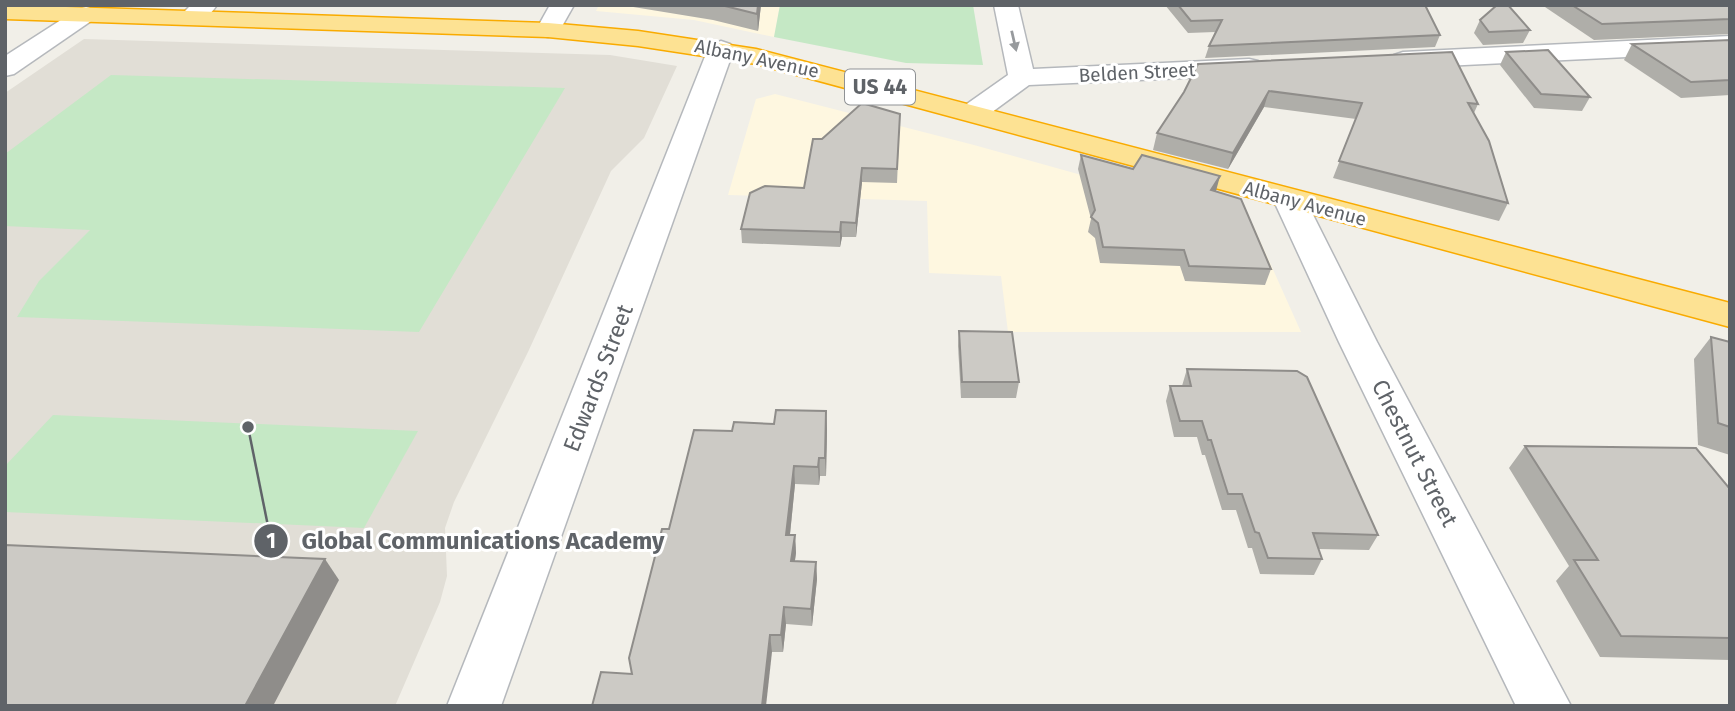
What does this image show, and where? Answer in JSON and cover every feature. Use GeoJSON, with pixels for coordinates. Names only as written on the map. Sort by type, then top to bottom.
{"type":"FeatureCollection","features":[{"type":"Feature","properties":{"kind":"highway","name":"Albany Avenue"},"geometry":{"type":"LineString","coordinates":[[5,12],[197,12],[548,30],[623,35],[721,49],[786,62],[1289,199],[1730,315]]}},
{"type":"Feature","properties":{"kind":"street"},"geometry":{"type":"LineString","coordinates":[[548,30],[562,5]]}},
{"type":"Feature","properties":{"kind":"street"},"geometry":{"type":"LineString","coordinates":[[974,112],[1022,77],[1006,5]]}},
{"type":"Feature","properties":{"kind":"street"},"geometry":{"type":"LineString","coordinates":[[5,68],[86,14]]}},
{"type":"Feature","properties":{"kind":"street"},"geometry":{"type":"LineString","coordinates":[[1376,61],[1730,44]]}},
{"type":"Feature","properties":{"kind":"street","name":"Edwards Street"},"geometry":{"type":"LineString","coordinates":[[474,706],[721,49]]}},
{"type":"Feature","properties":{"kind":"street","name":"Belden Street"},"geometry":{"type":"LineString","coordinates":[[1022,77],[1280,65]]}},
{"type":"Feature","properties":{"kind":"street","name":"Chestnut Street"},"geometry":{"type":"LineString","coordinates":[[1289,199],[1358,342],[1544,706]]}},
{"type":"Feature","properties":{"kind":"shaded area"},"geometry":{"type":"Polygon","coordinates":[[[599,5],[780,5],[774,37],[694,20],[596,11],[599,5]]]}},
{"type":"Feature","properties":{"kind":"shaded area"},"geometry":{"type":"Polygon","coordinates":[[[84,39],[610,55],[677,66],[644,138],[611,171],[528,352],[454,502],[445,528],[447,576],[440,602],[395,706],[5,706],[5,93],[84,39]]]}},
{"type":"Feature","properties":{"kind":"shaded area"},"geometry":{"type":"Polygon","coordinates":[[[775,94],[974,145],[1243,220],[1254,227],[1301,332],[1008,332],[1001,276],[929,273],[927,201],[728,195],[756,99],[775,94]]]}},
{"type":"Feature","properties":{"kind":"green space"},"geometry":{"type":"Polygon","coordinates":[[[780,5],[973,5],[983,65],[906,63],[774,37],[780,5]]]}},
{"type":"Feature","properties":{"kind":"green space"},"geometry":{"type":"Polygon","coordinates":[[[111,75],[565,88],[419,332],[17,317],[39,281],[90,230],[5,226],[5,154],[111,75]]]}},
{"type":"Feature","properties":{"kind":"green space"},"geometry":{"type":"Polygon","coordinates":[[[53,415],[418,431],[364,528],[5,512],[5,466],[53,415]]]}},
{"type":"Feature","properties":{"kind":"building"},"geometry":{"type":"Polygon","coordinates":[[[721,5],[758,5],[757,14],[721,5]]]}},
{"type":"Feature","properties":{"kind":"building"},"geometry":{"type":"Polygon","coordinates":[[[1178,5],[1425,5],[1440,35],[1209,46],[1222,20],[1191,21],[1178,5]]]}},
{"type":"Feature","properties":{"kind":"building"},"geometry":{"type":"Polygon","coordinates":[[[1497,5],[1508,5],[1530,30],[1489,32],[1480,20],[1497,5]]]}},
{"type":"Feature","properties":{"kind":"building"},"geometry":{"type":"Polygon","coordinates":[[[1572,5],[1730,5],[1730,19],[1602,24],[1572,5]]]}},
{"type":"Feature","properties":{"kind":"building"},"geometry":{"type":"Polygon","coordinates":[[[1730,40],[1730,80],[1691,82],[1632,44],[1730,40]]]}},
{"type":"Feature","properties":{"kind":"building"},"geometry":{"type":"Polygon","coordinates":[[[1548,50],[1590,97],[1541,94],[1506,52],[1548,50]]]}},
{"type":"Feature","properties":{"kind":"building"},"geometry":{"type":"Polygon","coordinates":[[[1452,52],[1478,104],[1468,103],[1489,141],[1508,203],[1339,161],[1362,103],[1269,91],[1233,153],[1157,133],[1184,92],[1198,64],[1452,52]]]}},
{"type":"Feature","properties":{"kind":"building"},"geometry":{"type":"Polygon","coordinates":[[[862,103],[900,114],[897,169],[862,168],[856,223],[841,222],[840,232],[741,229],[750,193],[765,186],[804,188],[813,139],[822,139],[862,103]]]}},
{"type":"Feature","properties":{"kind":"building"},"geometry":{"type":"Polygon","coordinates":[[[1081,155],[1133,169],[1142,155],[1220,176],[1211,190],[1241,199],[1271,269],[1189,266],[1184,250],[1103,247],[1098,223],[1091,217],[1095,210],[1081,155]]]}},
{"type":"Feature","properties":{"kind":"building"},"geometry":{"type":"Polygon","coordinates":[[[959,331],[1012,332],[1019,382],[962,382],[959,331]]]}},
{"type":"Feature","properties":{"kind":"building"},"geometry":{"type":"Polygon","coordinates":[[[1711,337],[1730,342],[1730,427],[1718,423],[1711,337]]]}},
{"type":"Feature","properties":{"kind":"building"},"geometry":{"type":"Polygon","coordinates":[[[1187,369],[1297,371],[1307,377],[1378,535],[1313,533],[1322,559],[1268,558],[1259,533],[1255,532],[1242,494],[1228,494],[1211,440],[1208,440],[1202,421],[1180,421],[1170,386],[1191,386],[1187,369]]]}},
{"type":"Feature","properties":{"kind":"building"},"geometry":{"type":"Polygon","coordinates":[[[776,410],[826,411],[825,458],[819,458],[818,467],[794,466],[786,535],[795,535],[791,561],[816,562],[811,609],[784,607],[781,635],[770,635],[762,706],[592,706],[601,672],[632,674],[629,658],[662,529],[669,529],[694,430],[732,431],[734,422],[774,424],[776,410]]]}},
{"type":"Feature","properties":{"kind":"building"},"geometry":{"type":"Polygon","coordinates":[[[1525,446],[1696,448],[1730,489],[1730,638],[1621,636],[1574,560],[1598,560],[1525,446]]]}},
{"type":"Feature","properties":{"kind":"building"},"geometry":{"type":"Polygon","coordinates":[[[5,545],[325,559],[245,706],[5,706],[5,545]]]}},
{"type":"Feature","properties":{"kind":"place","name":"Global Communications Academy"},"geometry":{"type":"Point","coordinates":[248,427]}}]}
